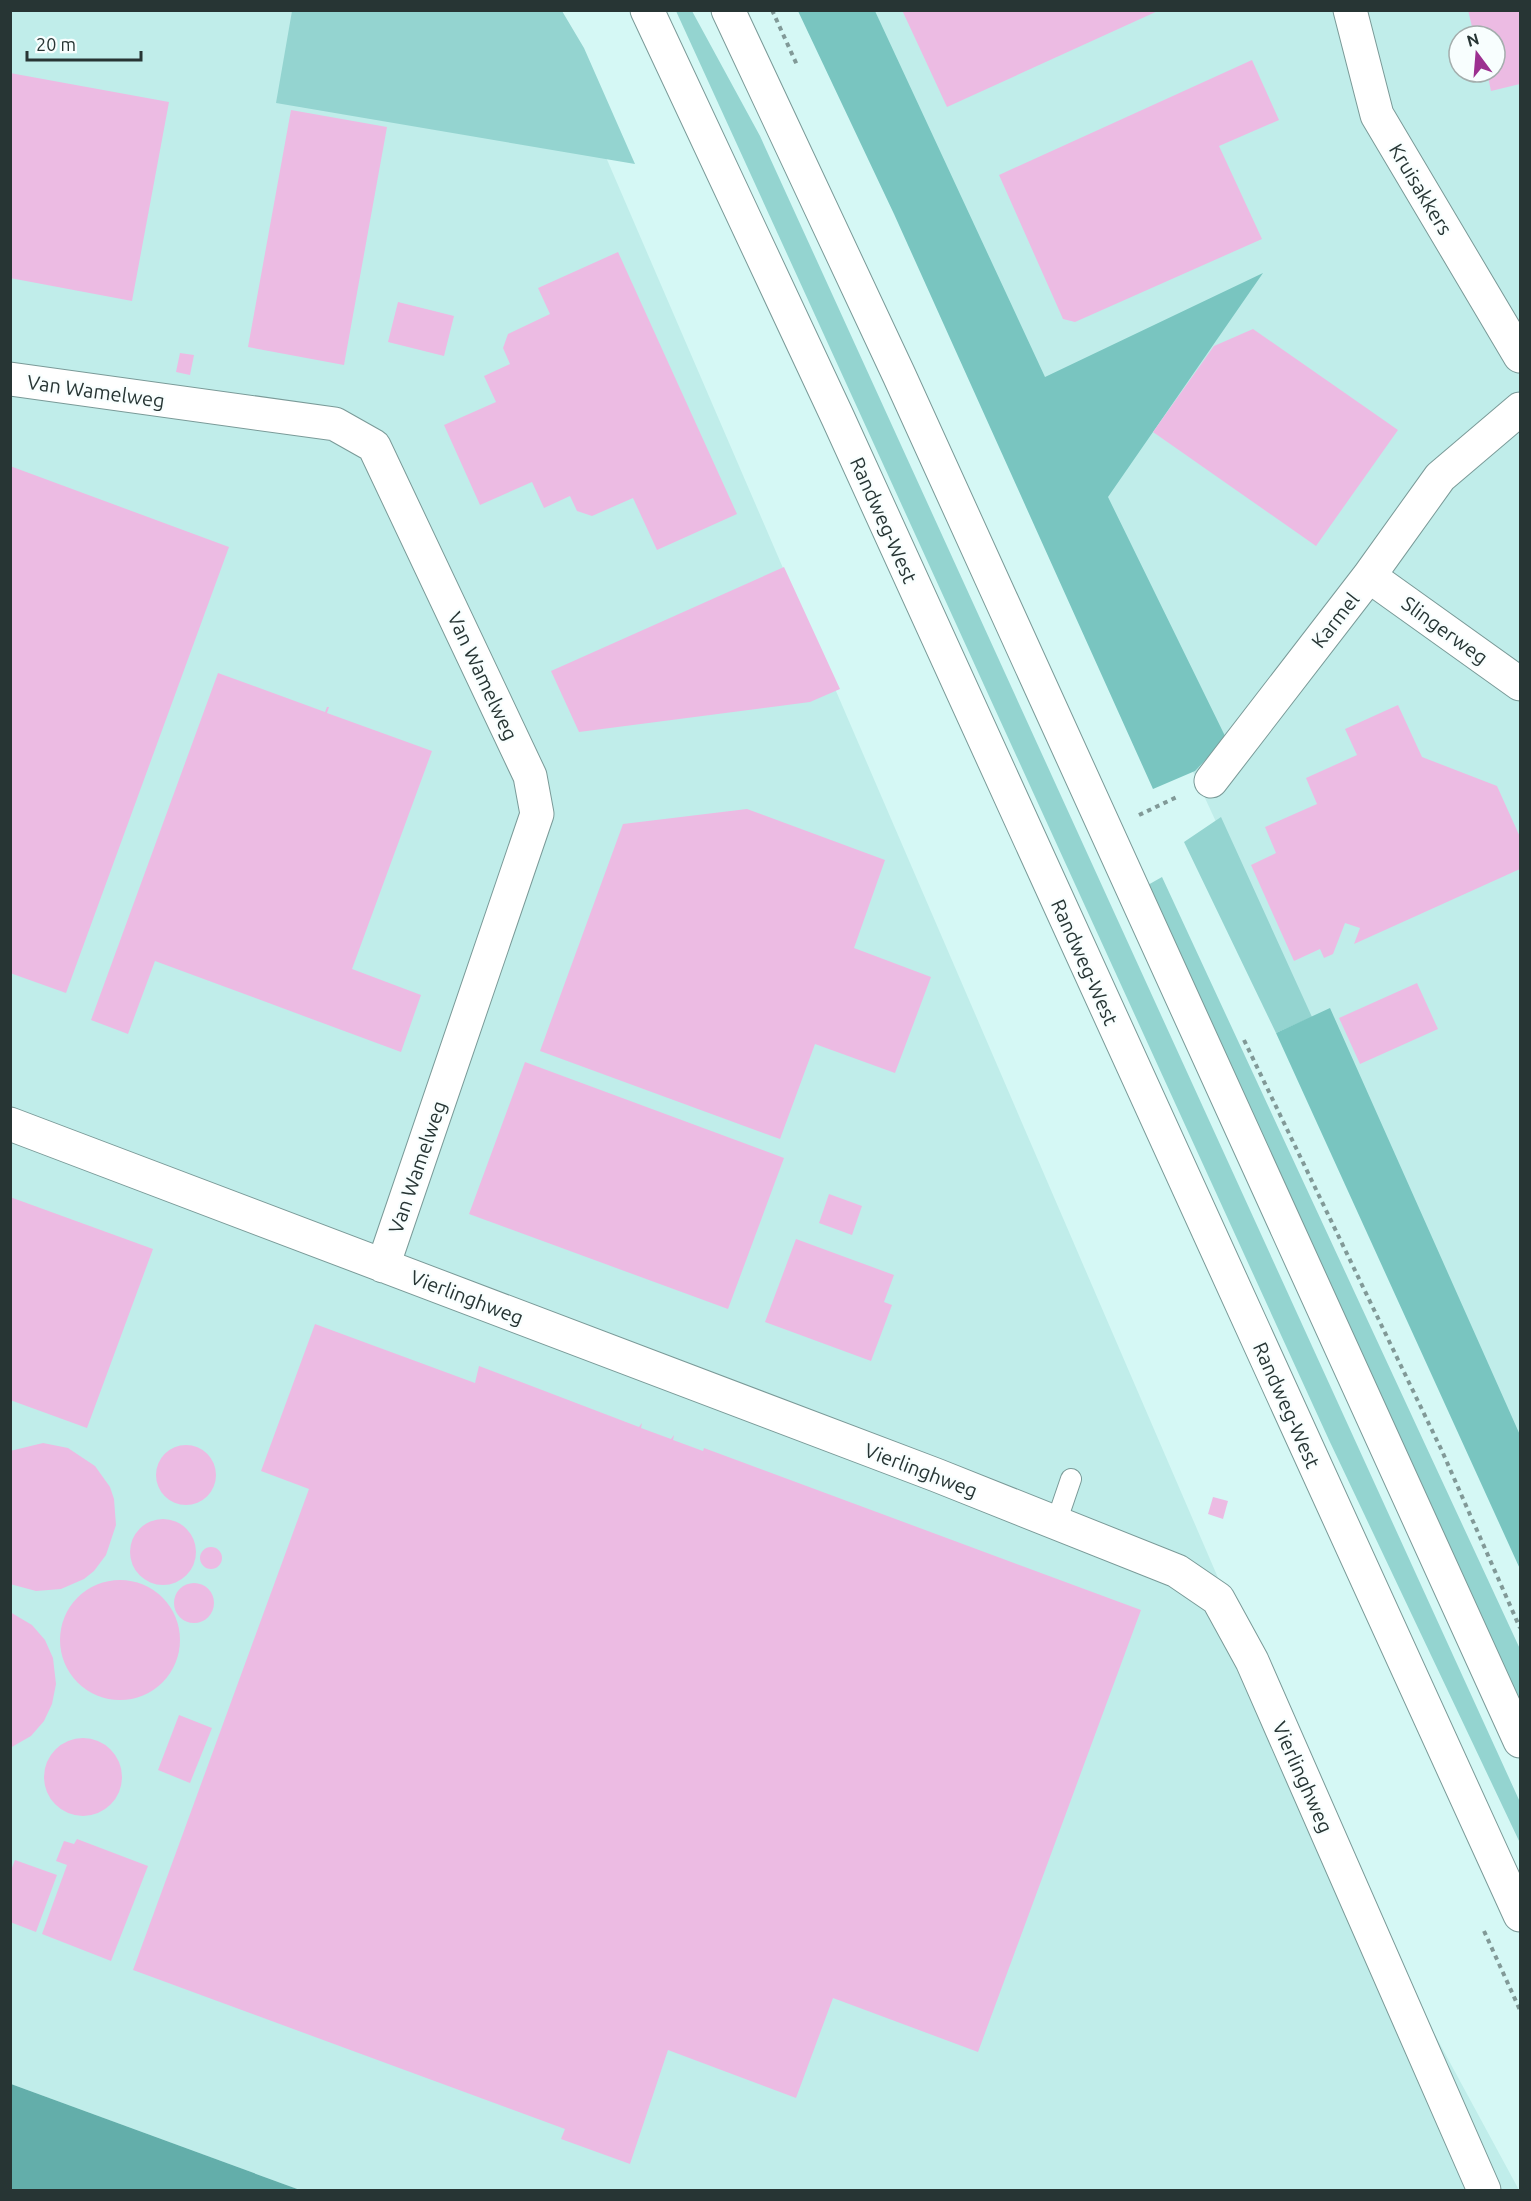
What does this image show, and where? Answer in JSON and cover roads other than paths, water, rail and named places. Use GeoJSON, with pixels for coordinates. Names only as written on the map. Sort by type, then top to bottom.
{"type":"FeatureCollection","features":[{"type":"Feature","properties":{"kind":"street","name":"Randweg-West"},"geometry":{"type":"LineString","coordinates":[[647,10],[838,418],[1521,1916]]}},
{"type":"Feature","properties":{"kind":"street"},"geometry":{"type":"LineString","coordinates":[[728,10],[909,396],[1521,1741]]}},
{"type":"Feature","properties":{"kind":"street","name":"Kruisakkers"},"geometry":{"type":"LineString","coordinates":[[1350,10],[1377,115],[1521,356]]}},
{"type":"Feature","properties":{"kind":"street","name":"Van Wamelweg"},"geometry":{"type":"LineString","coordinates":[[10,379],[335,424],[374,446],[530,776],[537,814],[383,1266]]}},
{"type":"Feature","properties":{"kind":"street","name":"Karmel"},"geometry":{"type":"LineString","coordinates":[[1211,781],[1369,576],[1440,477],[1521,409]]}},
{"type":"Feature","properties":{"kind":"street","name":"Slingerweg"},"geometry":{"type":"LineString","coordinates":[[1369,576],[1521,684]]}},
{"type":"Feature","properties":{"kind":"street","name":"Vierlinghweg"},"geometry":{"type":"LineString","coordinates":[[10,1124],[1056,1523],[1177,1571],[1218,1599],[1252,1661],[1484,2190]]}},
{"type":"Feature","properties":{"kind":"lane"},"geometry":{"type":"LineString","coordinates":[[1056,1523],[1071,1479]]}}]}
